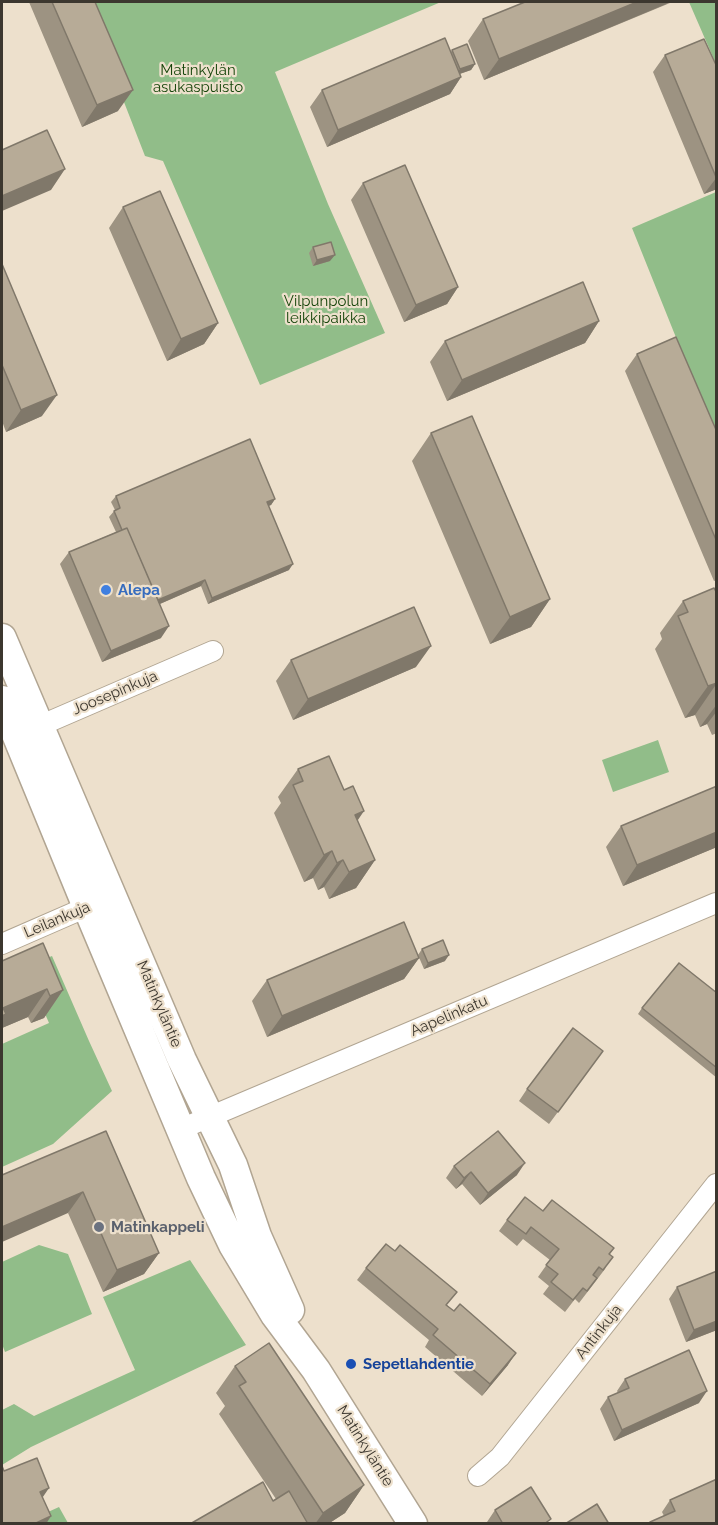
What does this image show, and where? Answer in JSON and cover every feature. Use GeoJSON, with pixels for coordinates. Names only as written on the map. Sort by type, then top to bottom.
{"type":"FeatureCollection","features":[{"type":"Feature","properties":{"kind":"main road","name":"Matinkyläntie"},"geometry":{"type":"LineString","coordinates":[[2,638],[28,730],[87,907],[201,1178],[233,1245],[275,1315],[316,1370],[413,1524]]}},
{"type":"Feature","properties":{"kind":"main road","name":"Matinkyläntie"},"geometry":{"type":"LineString","coordinates":[[2,700],[28,730],[112,896],[182,1060],[233,1165],[257,1236],[316,1370]]}},
{"type":"Feature","properties":{"kind":"street","name":"Joosepinkuja"},"geometry":{"type":"LineString","coordinates":[[28,730],[213,651]]}},
{"type":"Feature","properties":{"kind":"street","name":"Leilankuja"},"geometry":{"type":"LineString","coordinates":[[2,944],[112,896]]}},
{"type":"Feature","properties":{"kind":"street","name":"Aapelinkatu"},"geometry":{"type":"LineString","coordinates":[[181,1129],[717,903]]}},
{"type":"Feature","properties":{"kind":"street","name":"Antinkuja"},"geometry":{"type":"LineString","coordinates":[[478,1476],[500,1457],[717,1184]]}},
{"type":"Feature","properties":{"kind":"green space","name":"Matinkylän asukaspuisto"},"geometry":{"type":"Polygon","coordinates":[[[85,2],[441,2],[275,72],[328,204],[385,333],[260,385],[163,161],[145,156],[85,2]]]}},
{"type":"Feature","properties":{"kind":"green space"},"geometry":{"type":"Polygon","coordinates":[[[689,2],[716,2],[716,64],[689,2]]]}},
{"type":"Feature","properties":{"kind":"green space"},"geometry":{"type":"Polygon","coordinates":[[[716,192],[716,437],[632,228],[716,192]]]}},
{"type":"Feature","properties":{"kind":"green space"},"geometry":{"type":"Polygon","coordinates":[[[658,740],[669,772],[613,792],[602,760],[658,740]]]}},
{"type":"Feature","properties":{"kind":"green space"},"geometry":{"type":"Polygon","coordinates":[[[52,956],[112,1091],[53,1144],[2,1167],[2,1044],[49,1023],[25,967],[52,956]]]}},
{"type":"Feature","properties":{"kind":"green space"},"geometry":{"type":"Polygon","coordinates":[[[39,1245],[68,1254],[92,1314],[5,1352],[2,1344],[2,1262],[39,1245]]]}},
{"type":"Feature","properties":{"kind":"green space"},"geometry":{"type":"Polygon","coordinates":[[[190,1260],[246,1345],[31,1447],[2,1465],[2,1410],[14,1404],[34,1416],[135,1370],[103,1297],[190,1260]]]}},
{"type":"Feature","properties":{"kind":"green space"},"geometry":{"type":"Polygon","coordinates":[[[59,1507],[68,1523],[26,1524],[26,1522],[59,1507]]]}},
{"type":"Feature","properties":{"kind":"building"},"geometry":{"type":"Polygon","coordinates":[[[52,2],[95,2],[133,90],[97,105],[52,2]]]}},
{"type":"Feature","properties":{"kind":"building"},"geometry":{"type":"Polygon","coordinates":[[[525,2],[637,2],[499,59],[483,19],[525,2]]]}},
{"type":"Feature","properties":{"kind":"building"},"geometry":{"type":"Polygon","coordinates":[[[445,38],[461,77],[338,130],[322,90],[445,38]]]}},
{"type":"Feature","properties":{"kind":"building"},"geometry":{"type":"Polygon","coordinates":[[[704,39],[717,67],[716,177],[665,55],[704,39]]]}},
{"type":"Feature","properties":{"kind":"building"},"geometry":{"type":"Polygon","coordinates":[[[467,44],[475,64],[460,69],[452,50],[467,44]]]}},
{"type":"Feature","properties":{"kind":"building"},"geometry":{"type":"Polygon","coordinates":[[[47,130],[65,169],[2,196],[2,150],[47,130]]]}},
{"type":"Feature","properties":{"kind":"building"},"geometry":{"type":"Polygon","coordinates":[[[405,165],[458,287],[416,305],[363,183],[405,165]]]}},
{"type":"Feature","properties":{"kind":"building"},"geometry":{"type":"Polygon","coordinates":[[[160,191],[218,323],[181,339],[123,207],[160,191]]]}},
{"type":"Feature","properties":{"kind":"building"},"geometry":{"type":"Polygon","coordinates":[[[331,242],[335,255],[317,260],[313,247],[331,242]]]}},
{"type":"Feature","properties":{"kind":"building"},"geometry":{"type":"Polygon","coordinates":[[[2,264],[57,395],[21,410],[2,365],[2,264]]]}},
{"type":"Feature","properties":{"kind":"building"},"geometry":{"type":"Polygon","coordinates":[[[583,282],[599,321],[462,380],[445,341],[583,282]]]}},
{"type":"Feature","properties":{"kind":"building"},"geometry":{"type":"Polygon","coordinates":[[[676,337],[717,432],[717,542],[637,354],[676,337]]]}},
{"type":"Feature","properties":{"kind":"building"},"geometry":{"type":"Polygon","coordinates":[[[472,416],[550,599],[510,617],[431,433],[472,416]]]}},
{"type":"Feature","properties":{"kind":"building"},"geometry":{"type":"Polygon","coordinates":[[[250,439],[275,499],[267,502],[293,564],[212,598],[205,580],[158,600],[127,528],[122,530],[114,511],[120,508],[116,496],[250,439]]]}},
{"type":"Feature","properties":{"kind":"building","name":"Alepa"},"geometry":{"type":"Polygon","coordinates":[[[127,528],[169,626],[111,651],[69,552],[127,528]]]}},
{"type":"Feature","properties":{"kind":"building"},"geometry":{"type":"Polygon","coordinates":[[[714,588],[717,593],[717,683],[708,686],[678,616],[688,612],[683,601],[714,588]]]}},
{"type":"Feature","properties":{"kind":"building"},"geometry":{"type":"Polygon","coordinates":[[[414,607],[431,646],[308,699],[291,660],[414,607]]]}},
{"type":"Feature","properties":{"kind":"building"},"geometry":{"type":"Polygon","coordinates":[[[329,756],[344,790],[353,786],[364,811],[355,815],[375,860],[349,872],[343,860],[337,863],[332,851],[324,855],[293,785],[303,781],[298,769],[329,756]]]}},
{"type":"Feature","properties":{"kind":"building"},"geometry":{"type":"Polygon","coordinates":[[[717,786],[717,832],[637,865],[621,826],[717,786]]]}},
{"type":"Feature","properties":{"kind":"building"},"geometry":{"type":"Polygon","coordinates":[[[404,922],[419,958],[282,1016],[267,980],[404,922]]]}},
{"type":"Feature","properties":{"kind":"building"},"geometry":{"type":"Polygon","coordinates":[[[443,940],[449,955],[428,963],[422,949],[443,940]]]}},
{"type":"Feature","properties":{"kind":"building"},"geometry":{"type":"Polygon","coordinates":[[[43,943],[63,990],[50,996],[47,989],[3,1008],[6,1014],[2,1016],[2,961],[43,943]]]}},
{"type":"Feature","properties":{"kind":"building"},"geometry":{"type":"Polygon","coordinates":[[[679,963],[717,993],[717,1068],[642,1008],[679,963]]]}},
{"type":"Feature","properties":{"kind":"building"},"geometry":{"type":"Polygon","coordinates":[[[573,1028],[603,1051],[558,1112],[527,1089],[573,1028]]]}},
{"type":"Feature","properties":{"kind":"building"},"geometry":{"type":"Polygon","coordinates":[[[106,1131],[159,1253],[117,1270],[83,1192],[2,1227],[2,1175],[106,1131]]]}},
{"type":"Feature","properties":{"kind":"building"},"geometry":{"type":"Polygon","coordinates":[[[498,1131],[525,1163],[488,1193],[471,1172],[464,1178],[454,1166],[498,1131]]]}},
{"type":"Feature","properties":{"kind":"building"},"geometry":{"type":"Polygon","coordinates":[[[525,1197],[543,1211],[552,1200],[614,1248],[609,1254],[613,1257],[603,1270],[599,1267],[593,1275],[597,1278],[587,1291],[583,1288],[573,1300],[551,1282],[558,1274],[546,1265],[559,1249],[531,1227],[526,1234],[507,1220],[525,1197]]]}},
{"type":"Feature","properties":{"kind":"building"},"geometry":{"type":"Polygon","coordinates":[[[386,1244],[395,1251],[400,1245],[457,1292],[446,1305],[454,1311],[460,1304],[516,1353],[490,1384],[433,1335],[438,1329],[366,1268],[386,1244]]]}},
{"type":"Feature","properties":{"kind":"building"},"geometry":{"type":"Polygon","coordinates":[[[717,1271],[717,1321],[694,1330],[677,1287],[717,1271]]]}},
{"type":"Feature","properties":{"kind":"building"},"geometry":{"type":"Polygon","coordinates":[[[269,1343],[364,1485],[323,1513],[239,1386],[246,1382],[235,1366],[269,1343]]]}},
{"type":"Feature","properties":{"kind":"building"},"geometry":{"type":"Polygon","coordinates":[[[689,1350],[707,1391],[622,1430],[608,1397],[629,1388],[625,1379],[689,1350]]]}},
{"type":"Feature","properties":{"kind":"building"},"geometry":{"type":"Polygon","coordinates":[[[37,1458],[49,1488],[40,1492],[51,1516],[34,1524],[2,1524],[2,1466],[4,1471],[37,1458]]]}},
{"type":"Feature","properties":{"kind":"building"},"geometry":{"type":"Polygon","coordinates":[[[717,1479],[717,1524],[650,1524],[675,1511],[670,1500],[717,1479]]]}},
{"type":"Feature","properties":{"kind":"building"},"geometry":{"type":"Polygon","coordinates":[[[263,1482],[273,1501],[289,1491],[308,1524],[190,1524],[263,1482]]]}},
{"type":"Feature","properties":{"kind":"building"},"geometry":{"type":"Polygon","coordinates":[[[531,1487],[551,1519],[544,1524],[503,1524],[495,1510],[531,1487]]]}},
{"type":"Feature","properties":{"kind":"building"},"geometry":{"type":"Polygon","coordinates":[[[597,1504],[609,1524],[565,1524],[597,1504]]]}},
{"type":"Feature","properties":{"kind":"place","name":"Alepa"},"geometry":{"type":"Point","coordinates":[106,590]}},
{"type":"Feature","properties":{"kind":"place","name":"Matinkappeli"},"geometry":{"type":"Point","coordinates":[99,1227]}},
{"type":"Feature","properties":{"kind":"place","name":"Sepetlahdentie"},"geometry":{"type":"Point","coordinates":[351,1364]}},
{"type":"Feature","properties":{"kind":"park label","name":"Vilpunpolun leikkipaikka"},"geometry":{"type":"Point","coordinates":[326,310]}}]}
